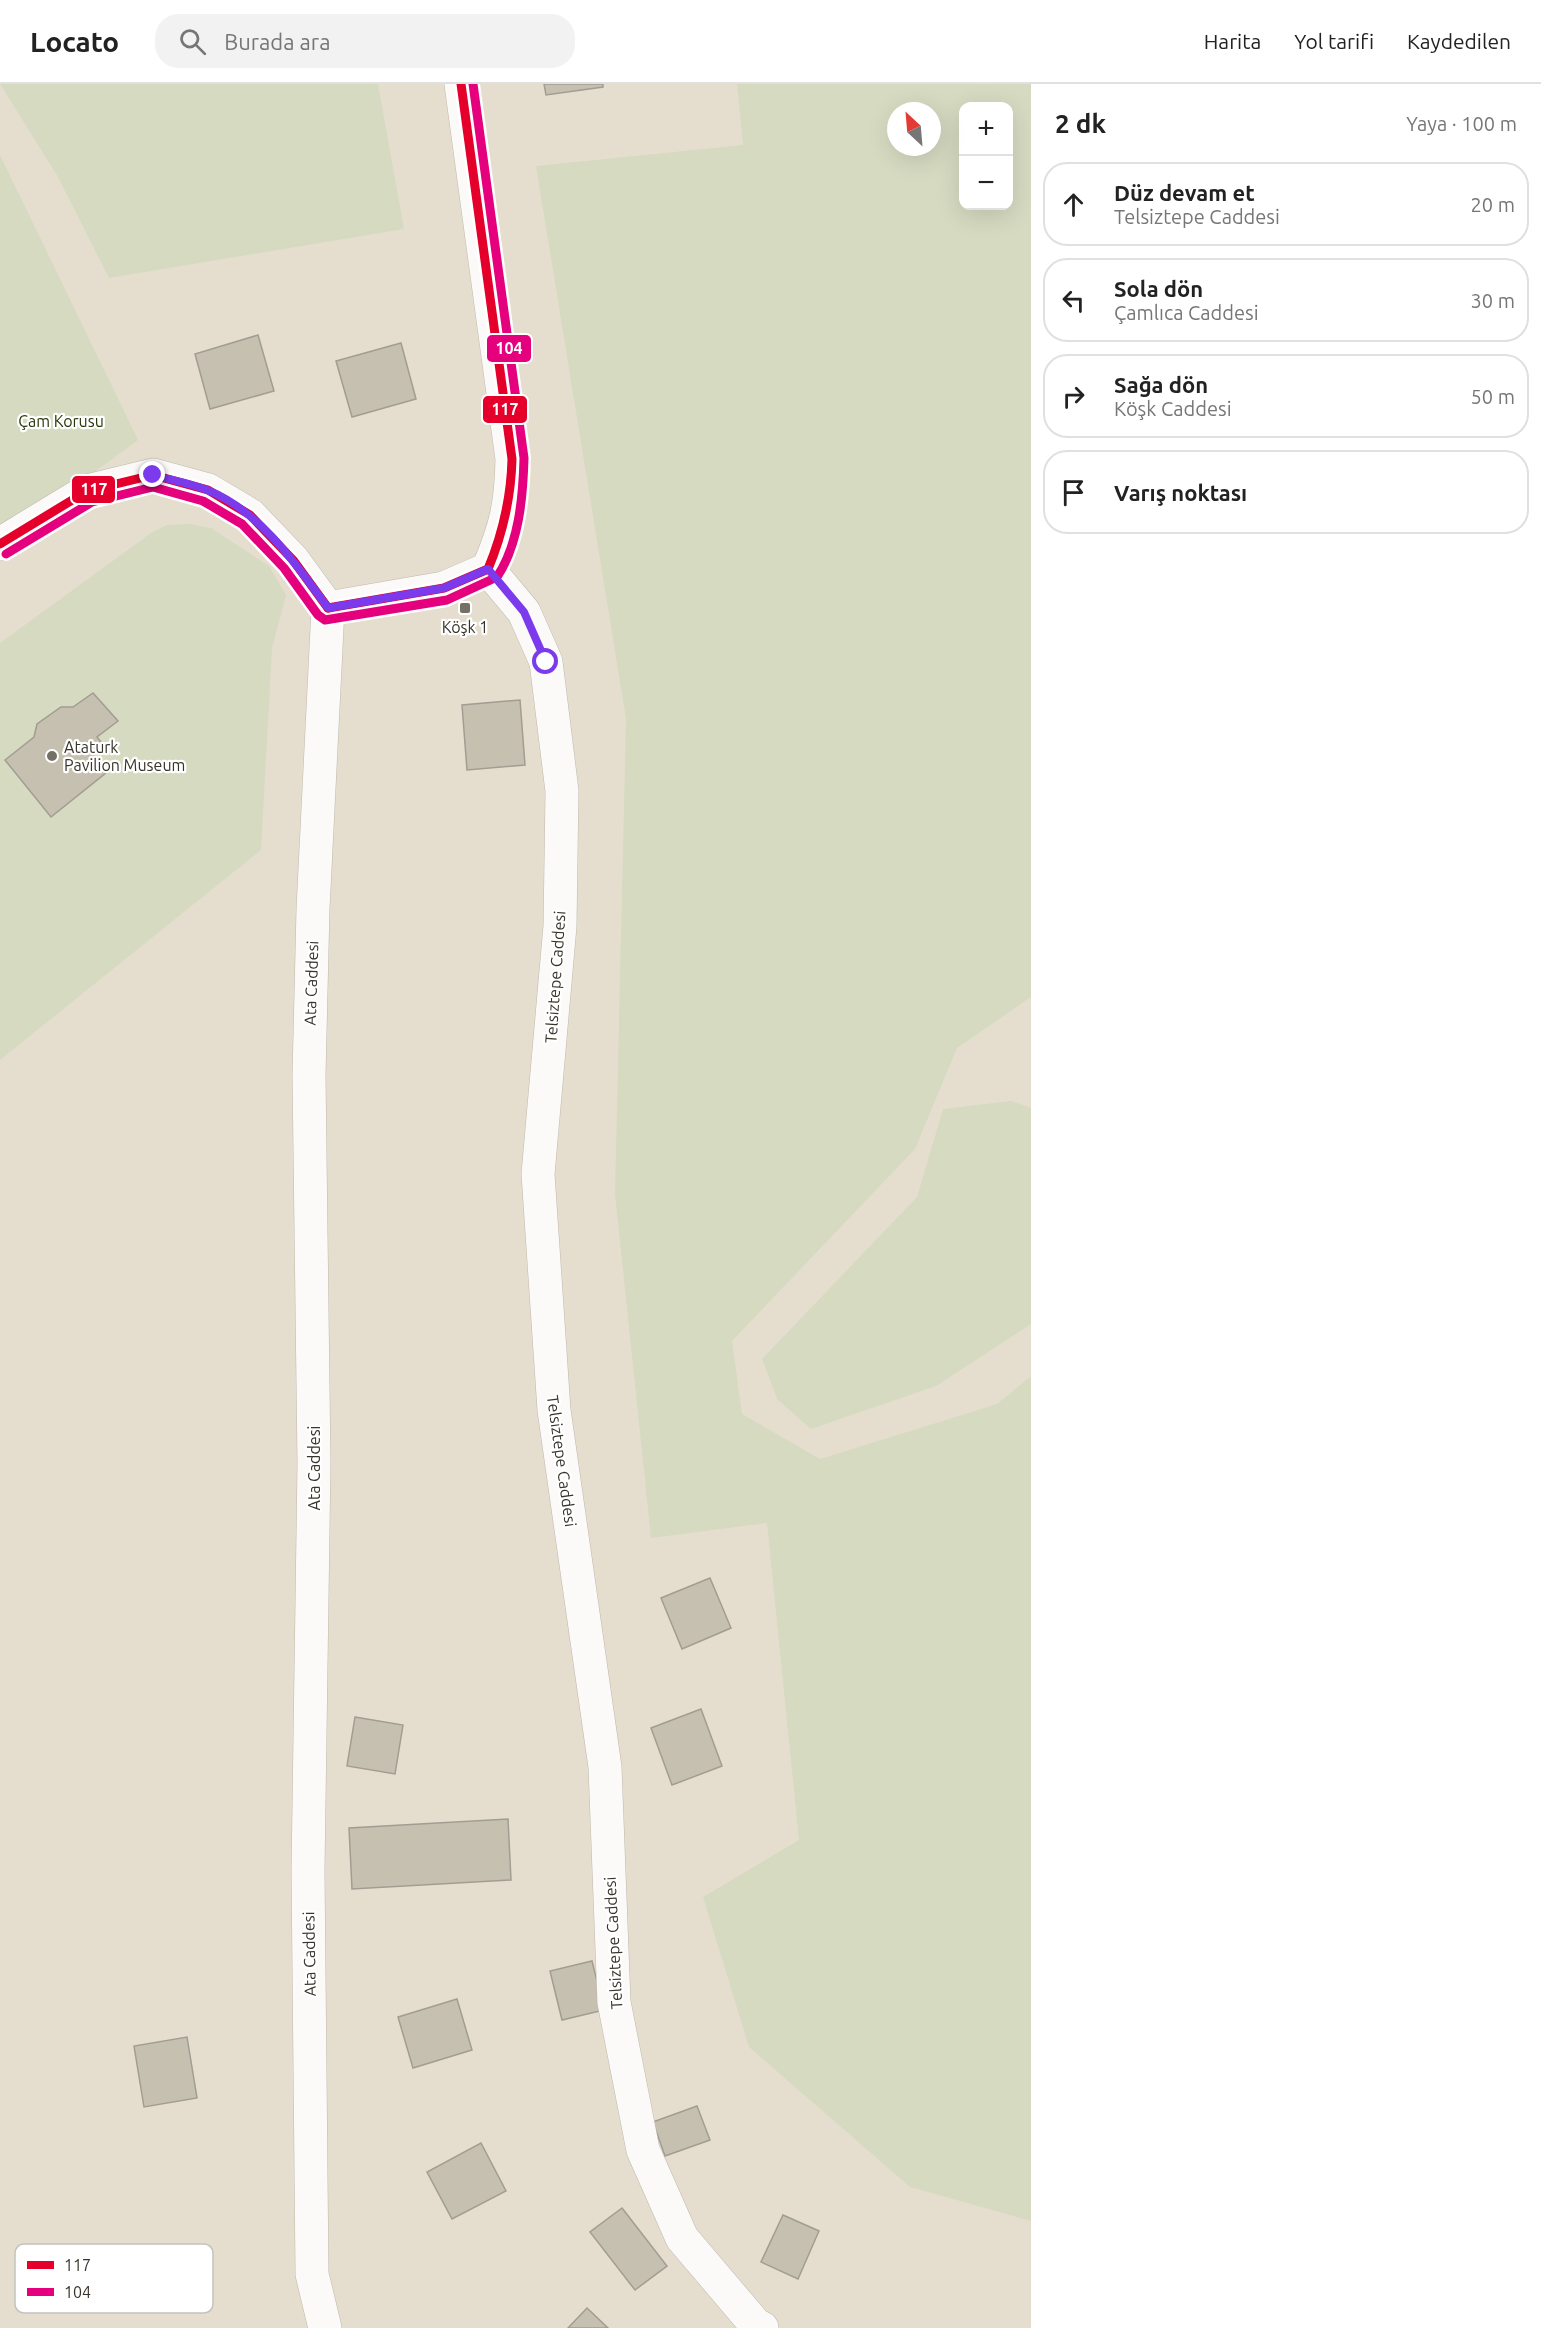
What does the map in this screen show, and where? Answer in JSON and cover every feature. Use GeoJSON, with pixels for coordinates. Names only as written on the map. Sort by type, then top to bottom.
{"type":"FeatureCollection","features":[{"type":"Feature","properties":{"kind":"street"},"geometry":{"type":"LineString","coordinates":[[0,544],[87,491],[153,475],[208,490],[250,515],[293,560],[328,608],[444,588],[488,569],[503,535],[512,497],[512,459],[461,84]]}},
{"type":"Feature","properties":{"kind":"street","name":"Telsiztepe Caddesi"},"geometry":{"type":"LineString","coordinates":[[488,569],[524,612],[546,662],[562,791],[560,926],[538,1174],[554,1410],[605,1767],[614,2002],[643,2150],[681,2238],[755,2324],[762,2328]]}},
{"type":"Feature","properties":{"kind":"street","name":"Ata Caddesi"},"geometry":{"type":"LineString","coordinates":[[325,2328],[312,2274],[308,1871],[314,1463],[309,1076],[314,897],[328,608]]}},
{"type":"Feature","properties":{"kind":"green space"},"geometry":{"type":"Polygon","coordinates":[[[0,84],[378,84],[404,229],[109,278],[58,177],[0,84]]]}},
{"type":"Feature","properties":{"kind":"green space"},"geometry":{"type":"Polygon","coordinates":[[[737,84],[1031,84],[1031,997],[957,1048],[915,1149],[732,1341],[742,1414],[820,1459],[997,1404],[1031,1376],[1031,2221],[910,2187],[749,2047],[703,1897],[799,1840],[767,1523],[651,1538],[615,1194],[626,719],[536,166],[743,145],[737,84]]]}},
{"type":"Feature","properties":{"kind":"green space","name":"Çam Korusu"},"geometry":{"type":"Polygon","coordinates":[[[0,155],[138,440],[0,541],[0,155]]]}},
{"type":"Feature","properties":{"kind":"green space"},"geometry":{"type":"Polygon","coordinates":[[[189,524],[211,528],[269,566],[286,595],[272,648],[261,850],[0,1060],[0,643],[151,533],[167,525],[189,524]]]}},
{"type":"Feature","properties":{"kind":"green space"},"geometry":{"type":"Polygon","coordinates":[[[1011,1101],[1031,1108],[1031,1324],[936,1386],[811,1429],[777,1399],[762,1359],[917,1197],[943,1109],[1011,1101]]]}},
{"type":"Feature","properties":{"kind":"building"},"geometry":{"type":"Polygon","coordinates":[[[544,84],[603,84],[603,87],[546,95],[544,84]]]}},
{"type":"Feature","properties":{"kind":"building"},"geometry":{"type":"Polygon","coordinates":[[[258,335],[274,391],[210,409],[195,354],[258,335]]]}},
{"type":"Feature","properties":{"kind":"building"},"geometry":{"type":"Polygon","coordinates":[[[401,343],[416,399],[352,417],[336,361],[401,343]]]}},
{"type":"Feature","properties":{"kind":"building","name":"Ataturk Pavilion Museum"},"geometry":{"type":"Polygon","coordinates":[[[93,693],[118,721],[97,737],[101,742],[91,751],[107,772],[51,817],[5,760],[34,737],[37,724],[61,707],[73,707],[93,693]]]}},
{"type":"Feature","properties":{"kind":"building"},"geometry":{"type":"Polygon","coordinates":[[[520,700],[525,765],[467,770],[462,705],[520,700]]]}},
{"type":"Feature","properties":{"kind":"building"},"geometry":{"type":"Polygon","coordinates":[[[710,1578],[731,1628],[682,1649],[661,1598],[710,1578]]]}},
{"type":"Feature","properties":{"kind":"building"},"geometry":{"type":"Polygon","coordinates":[[[701,1709],[722,1766],[672,1785],[651,1728],[701,1709]]]}},
{"type":"Feature","properties":{"kind":"building"},"geometry":{"type":"Polygon","coordinates":[[[355,1717],[403,1725],[395,1774],[347,1766],[355,1717]]]}},
{"type":"Feature","properties":{"kind":"building"},"geometry":{"type":"Polygon","coordinates":[[[508,1819],[511,1880],[352,1889],[349,1828],[508,1819]]]}},
{"type":"Feature","properties":{"kind":"building"},"geometry":{"type":"Polygon","coordinates":[[[592,1961],[604,2010],[562,2020],[550,1971],[592,1961]]]}},
{"type":"Feature","properties":{"kind":"building"},"geometry":{"type":"Polygon","coordinates":[[[457,1999],[472,2050],[413,2068],[398,2017],[457,1999]]]}},
{"type":"Feature","properties":{"kind":"building"},"geometry":{"type":"Polygon","coordinates":[[[187,2037],[197,2098],[144,2107],[134,2046],[187,2037]]]}},
{"type":"Feature","properties":{"kind":"building"},"geometry":{"type":"Polygon","coordinates":[[[697,2106],[710,2140],[665,2156],[653,2122],[697,2106]]]}},
{"type":"Feature","properties":{"kind":"building"},"geometry":{"type":"Polygon","coordinates":[[[481,2143],[506,2191],[452,2219],[427,2172],[481,2143]]]}},
{"type":"Feature","properties":{"kind":"building"},"geometry":{"type":"Polygon","coordinates":[[[622,2208],[667,2266],[635,2290],[590,2232],[622,2208]]]}},
{"type":"Feature","properties":{"kind":"building"},"geometry":{"type":"Polygon","coordinates":[[[783,2215],[819,2231],[798,2279],[761,2262],[783,2215]]]}},
{"type":"Feature","properties":{"kind":"building"},"geometry":{"type":"Polygon","coordinates":[[[587,2308],[608,2328],[568,2328],[587,2308]]]}},
{"type":"Feature","properties":{"kind":"transit line","name":"117"},"geometry":{"type":"LineString","coordinates":[[328,608],[444,588],[488,569],[502,529],[510,488],[512,459],[461,84]]}},
{"type":"Feature","properties":{"kind":"transit line","name":"104"},"geometry":{"type":"LineString","coordinates":[[6,554],[92,502],[153,487],[203,501],[242,524],[284,568],[318,615],[325,620],[447,600],[497,577],[515,535],[521,504],[524,458],[473,84]]}},
{"type":"Feature","properties":{"kind":"transit line","name":"117"},"geometry":{"type":"LineString","coordinates":[[0,544],[87,491],[153,475],[208,490],[250,515],[293,560],[328,608]]}},
{"type":"Feature","properties":{"kind":"place","name":"Köşk 1"},"geometry":{"type":"Point","coordinates":[465,608]}},
{"type":"Feature","properties":{"kind":"place","name":"Ataturk Pavilion Museum"},"geometry":{"type":"Point","coordinates":[52,756]}},
{"type":"Feature","properties":{"kind":"route"},"geometry":{"type":"LineString","coordinates":[[153,475],[208,490],[250,515],[293,560],[328,608],[444,588],[488,569],[524,612],[546,662]]}}]}
